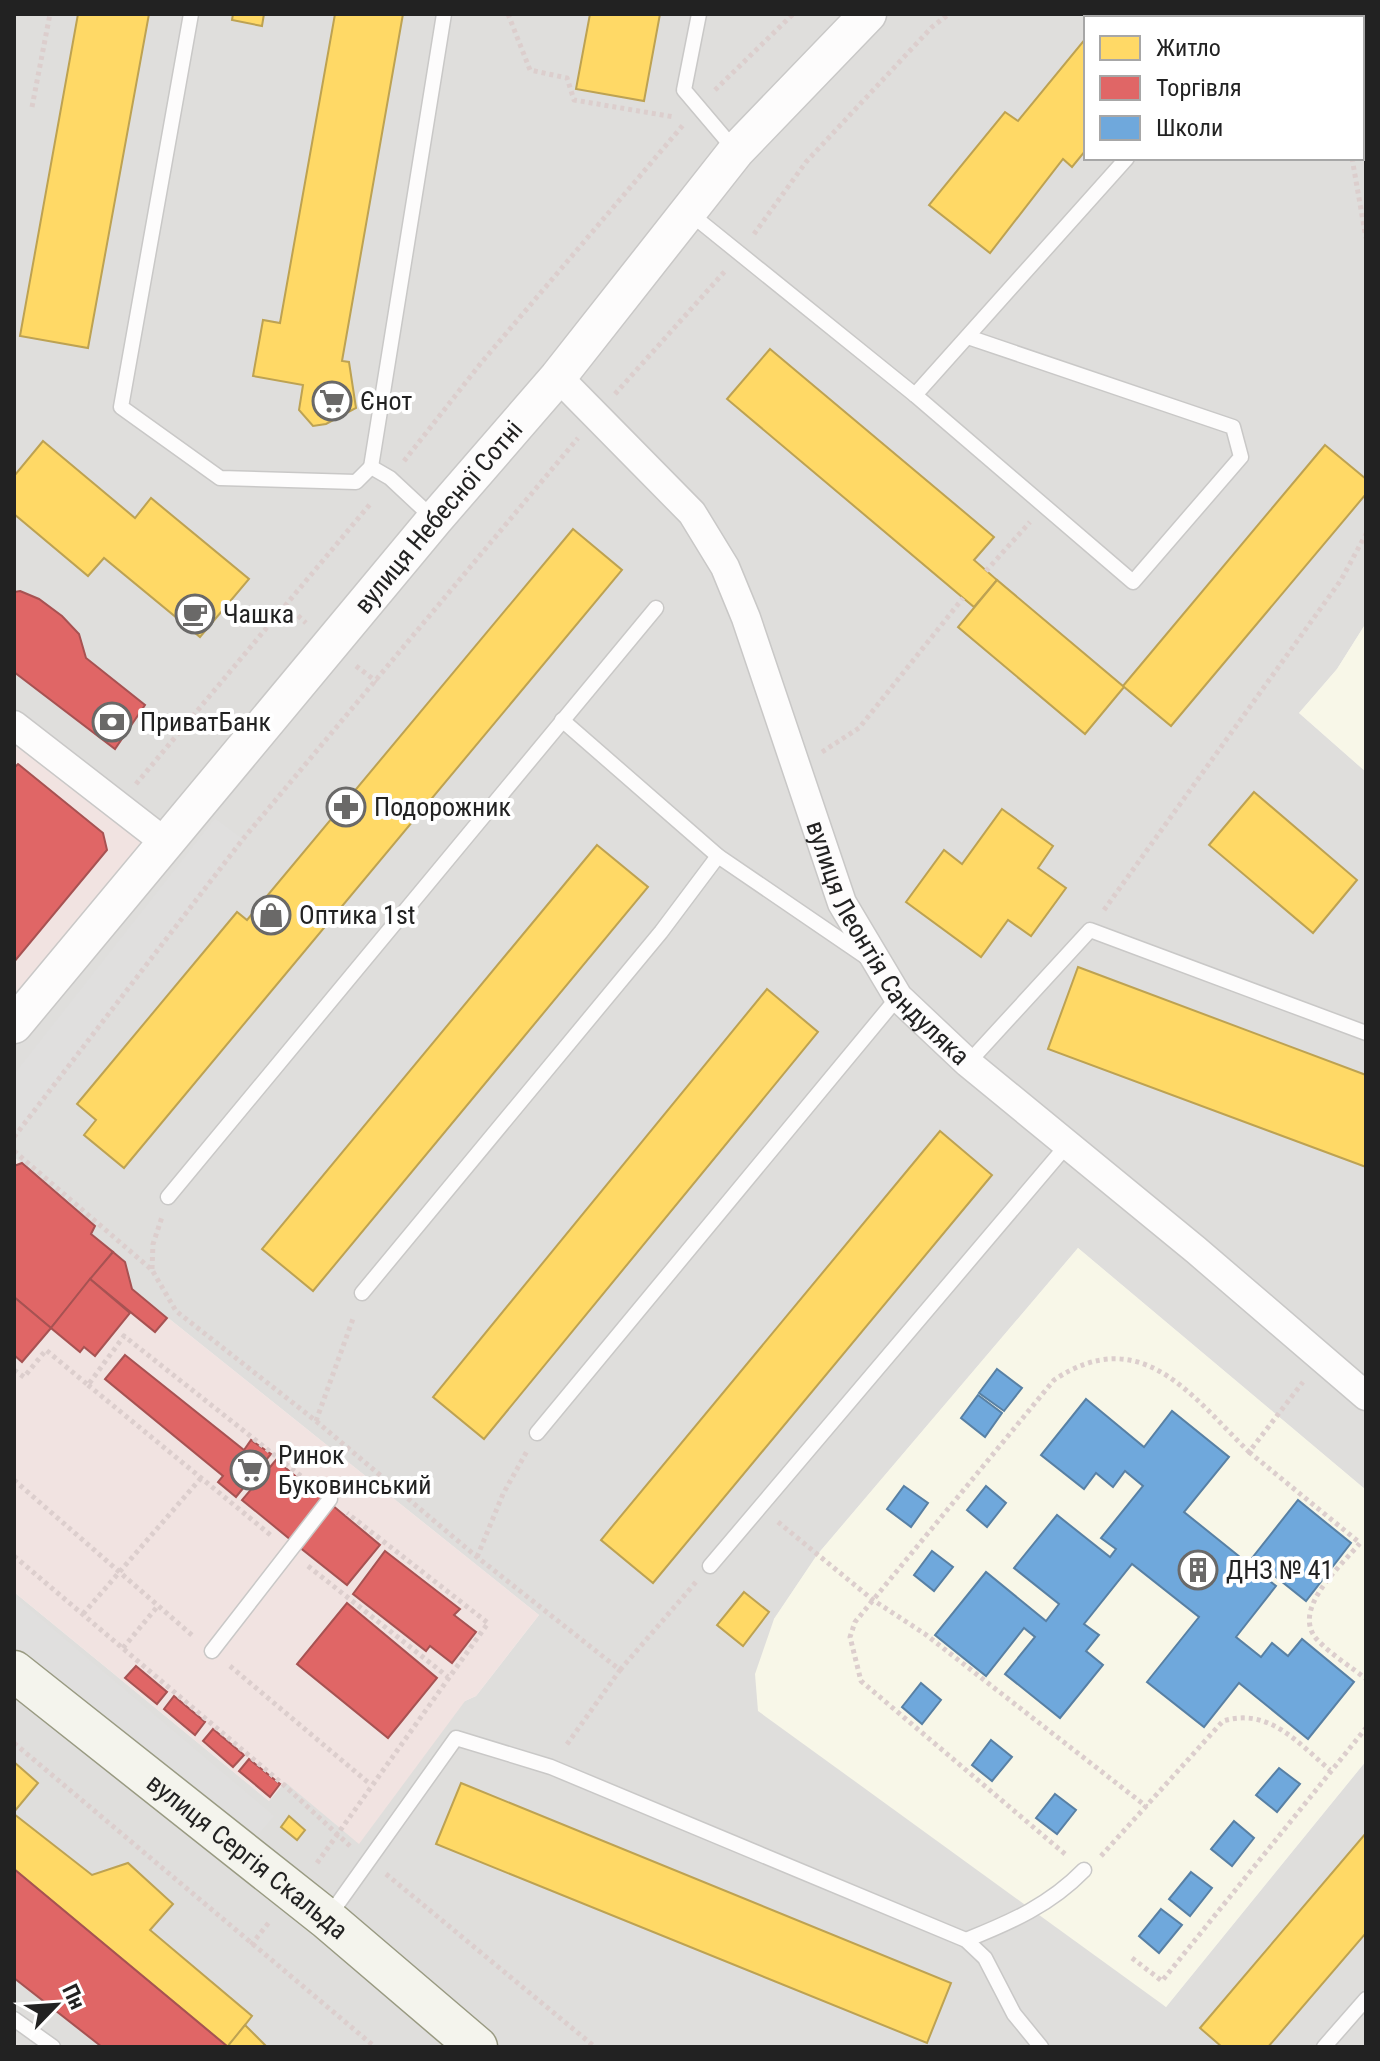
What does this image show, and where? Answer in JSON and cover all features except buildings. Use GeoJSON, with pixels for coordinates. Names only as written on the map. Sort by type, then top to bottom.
{"type":"FeatureCollection","features":[{"type":"Feature","properties":{"kind":"main road","name":"вулиця Сергія Скальда"},"geometry":{"type":"LineString","coordinates":[[14,1671],[327,1919],[477,2047]]}},
{"type":"Feature","properties":{"kind":"street","name":"вулиця Небесної Сотні"},"geometry":{"type":"LineString","coordinates":[[14,1025],[435,519],[558,377],[736,151],[868,14]]}},
{"type":"Feature","properties":{"kind":"street","name":"вулиця Леонтія Сандуляка"},"geometry":{"type":"LineString","coordinates":[[558,377],[692,513],[725,567],[746,618],[842,903],[898,997],[968,1063],[1366,1396]]}},
{"type":"Feature","properties":{"kind":"street"},"geometry":{"type":"LineString","coordinates":[[14,725],[166,843]]}},
{"type":"Feature","properties":{"kind":"lane"},"geometry":{"type":"LineString","coordinates":[[191,14],[121,407],[220,478],[356,482],[371,467],[444,14]]}},
{"type":"Feature","properties":{"kind":"lane"},"geometry":{"type":"LineString","coordinates":[[699,14],[684,90],[736,151]]}},
{"type":"Feature","properties":{"kind":"lane"},"geometry":{"type":"LineString","coordinates":[[915,395],[1125,160]]}},
{"type":"Feature","properties":{"kind":"lane"},"geometry":{"type":"LineString","coordinates":[[687,211],[915,395],[1133,582],[1241,457],[1233,427],[968,337]]}},
{"type":"Feature","properties":{"kind":"lane"},"geometry":{"type":"LineString","coordinates":[[371,467],[390,478],[435,519]]}},
{"type":"Feature","properties":{"kind":"lane"},"geometry":{"type":"LineString","coordinates":[[168,1197],[656,608]]}},
{"type":"Feature","properties":{"kind":"lane"},"geometry":{"type":"LineString","coordinates":[[562,720],[718,856],[877,964]]}},
{"type":"Feature","properties":{"kind":"lane"},"geometry":{"type":"LineString","coordinates":[[362,1293],[661,932],[718,856]]}},
{"type":"Feature","properties":{"kind":"lane"},"geometry":{"type":"LineString","coordinates":[[968,1063],[1090,930],[1366,1033]]}},
{"type":"Feature","properties":{"kind":"lane"},"geometry":{"type":"LineString","coordinates":[[537,1433],[898,997]]}},
{"type":"Feature","properties":{"kind":"lane"},"geometry":{"type":"LineString","coordinates":[[710,1566],[1067,1145]]}},
{"type":"Feature","properties":{"kind":"lane"},"geometry":{"type":"LineString","coordinates":[[212,1651],[292,1553],[330,1499]]}},
{"type":"Feature","properties":{"kind":"lane"},"geometry":{"type":"LineString","coordinates":[[327,1919],[456,1738],[551,1767],[966,1940],[985,1958],[1014,2014],[1041,2047]]}},
{"type":"Feature","properties":{"kind":"lane"},"geometry":{"type":"LineString","coordinates":[[966,1940],[1021,1918],[1061,1893],[1084,1870]]}},
{"type":"Feature","properties":{"kind":"lane"},"geometry":{"type":"LineString","coordinates":[[1324,2047],[1366,1999]]}},
{"type":"Feature","properties":{"kind":"lane"},"geometry":{"type":"LineString","coordinates":[[14,2019],[53,2047]]}},
{"type":"Feature","properties":{"kind":"path"},"geometry":{"type":"LineString","coordinates":[[32,107],[50,14]]}},
{"type":"Feature","properties":{"kind":"path"},"geometry":{"type":"LineString","coordinates":[[508,14],[530,70],[567,78],[574,100],[688,119]]}},
{"type":"Feature","properties":{"kind":"path"},"geometry":{"type":"LineString","coordinates":[[14,1137],[243,839],[596,415],[740,255],[806,162],[932,27],[949,14]]}},
{"type":"Feature","properties":{"kind":"path"},"geometry":{"type":"LineString","coordinates":[[1352,160],[1366,238]]}},
{"type":"Feature","properties":{"kind":"path"},"geometry":{"type":"LineString","coordinates":[[986,571],[1044,507]]}},
{"type":"Feature","properties":{"kind":"path"},"geometry":{"type":"LineString","coordinates":[[1090,930],[1341,580],[1366,534]]}},
{"type":"Feature","properties":{"kind":"path"},"geometry":{"type":"LineString","coordinates":[[796,766],[842,742],[859,728],[963,598]]}},
{"type":"Feature","properties":{"kind":"path"},"geometry":{"type":"LineString","coordinates":[[14,1151],[152,1270],[176,1311],[316,1421],[477,1557],[620,1670]]}},
{"type":"Feature","properties":{"kind":"path"},"geometry":{"type":"LineString","coordinates":[[152,1270],[153,1244],[168,1197]]}},
{"type":"Feature","properties":{"kind":"path"},"geometry":{"type":"LineString","coordinates":[[316,1421],[362,1293]]}},
{"type":"Feature","properties":{"kind":"path"},"geometry":{"type":"LineString","coordinates":[[1330,1770],[1274,1724],[1254,1717],[1223,1721],[1111,1848],[1084,1870],[861,1681],[850,1637],[855,1622],[1054,1380],[1075,1366],[1110,1358],[1133,1359],[1155,1366],[1180,1384],[1249,1452],[1360,1543],[1317,1596],[1309,1620],[1313,1635],[1366,1679]]}},
{"type":"Feature","properties":{"kind":"path"},"geometry":{"type":"LineString","coordinates":[[1249,1452],[1321,1359]]}},
{"type":"Feature","properties":{"kind":"path"},"geometry":{"type":"LineString","coordinates":[[88,1385],[448,1677]]}},
{"type":"Feature","properties":{"kind":"path"},"geometry":{"type":"LineString","coordinates":[[477,1557],[503,1494],[537,1433]]}},
{"type":"Feature","properties":{"kind":"path"},"geometry":{"type":"LineString","coordinates":[[83,1614],[201,1478]]}},
{"type":"Feature","properties":{"kind":"path"},"geometry":{"type":"LineString","coordinates":[[760,1507],[873,1600],[925,1634],[1147,1807]]}},
{"type":"Feature","properties":{"kind":"path"},"geometry":{"type":"LineString","coordinates":[[14,1556],[367,1859],[595,2047]]}},
{"type":"Feature","properties":{"kind":"path"},"geometry":{"type":"LineString","coordinates":[[551,1767],[620,1670],[710,1566]]}},
{"type":"Feature","properties":{"kind":"path"},"geometry":{"type":"LineString","coordinates":[[123,1648],[157,1607]]}},
{"type":"Feature","properties":{"kind":"path"},"geometry":{"type":"LineString","coordinates":[[1132,1958],[1162,1981],[1366,1728]]}},
{"type":"Feature","properties":{"kind":"path"},"geometry":{"type":"LineString","coordinates":[[14,1743],[375,2047]]}},
{"type":"Feature","properties":{"kind":"shaded area"},"geometry":{"type":"Polygon","coordinates":[[[14,14],[1313,16],[1084,16],[1084,160],[1364,160],[1364,65],[1366,67],[1366,623],[1337,669],[1299,713],[1366,772],[1366,1490],[1078,1248],[817,1555],[774,1619],[1166,2007],[1366,1761],[1366,2047],[14,2047],[14,1592],[269,1801],[285,1782],[476,1696],[539,1615],[132,1289],[113,1252],[91,1234],[94,1226],[14,1157],[14,14]]]}},
{"type":"Feature","properties":{"kind":"shaded area"},"geometry":{"type":"Polygon","coordinates":[[[1366,623],[1366,772],[1299,713],[1337,669],[1366,623]]]}},
{"type":"Feature","properties":{"kind":"shaded area"},"geometry":{"type":"Polygon","coordinates":[[[14,722],[168,844],[14,1027],[14,722]]]}},
{"type":"Feature","properties":{"kind":"shaded area"},"geometry":{"type":"Polygon","coordinates":[[[215,818],[243,839],[14,1137],[14,1074],[215,818]]]}},
{"type":"Feature","properties":{"kind":"shaded area","name":"Ринок Буковинський"},"geometry":{"type":"Polygon","coordinates":[[[14,1157],[95,1226],[91,1234],[125,1262],[132,1289],[539,1615],[476,1696],[465,1701],[359,1844],[285,1782],[269,1801],[14,1592],[14,1157]]]}},
{"type":"Feature","properties":{"kind":"shaded area"},"geometry":{"type":"Polygon","coordinates":[[[1078,1248],[1366,1490],[1366,1761],[1166,2007],[758,1711],[755,1674],[774,1619],[817,1555],[1078,1248]]]}},
{"type":"Feature","properties":{"kind":"shaded area"},"geometry":{"type":"Polygon","coordinates":[[[14,1596],[274,1816],[242,1853],[14,1671],[14,1596]]]}},
{"type":"Feature","properties":{"kind":"place","name":"Єнот"},"geometry":{"type":"Point","coordinates":[332,401]}},
{"type":"Feature","properties":{"kind":"place","name":"Чашка"},"geometry":{"type":"Point","coordinates":[195,614]}},
{"type":"Feature","properties":{"kind":"place","name":"ПриватБанк"},"geometry":{"type":"Point","coordinates":[112,722]}},
{"type":"Feature","properties":{"kind":"place","name":"Подорожник"},"geometry":{"type":"Point","coordinates":[346,807]}},
{"type":"Feature","properties":{"kind":"place","name":"Оптика 1st"},"geometry":{"type":"Point","coordinates":[271,915]}},
{"type":"Feature","properties":{"kind":"place","name":"Ринок Буковинський"},"geometry":{"type":"Point","coordinates":[250,1470]}},
{"type":"Feature","properties":{"kind":"place","name":"ДНЗ № 41"},"geometry":{"type":"Point","coordinates":[1198,1570]}}]}
